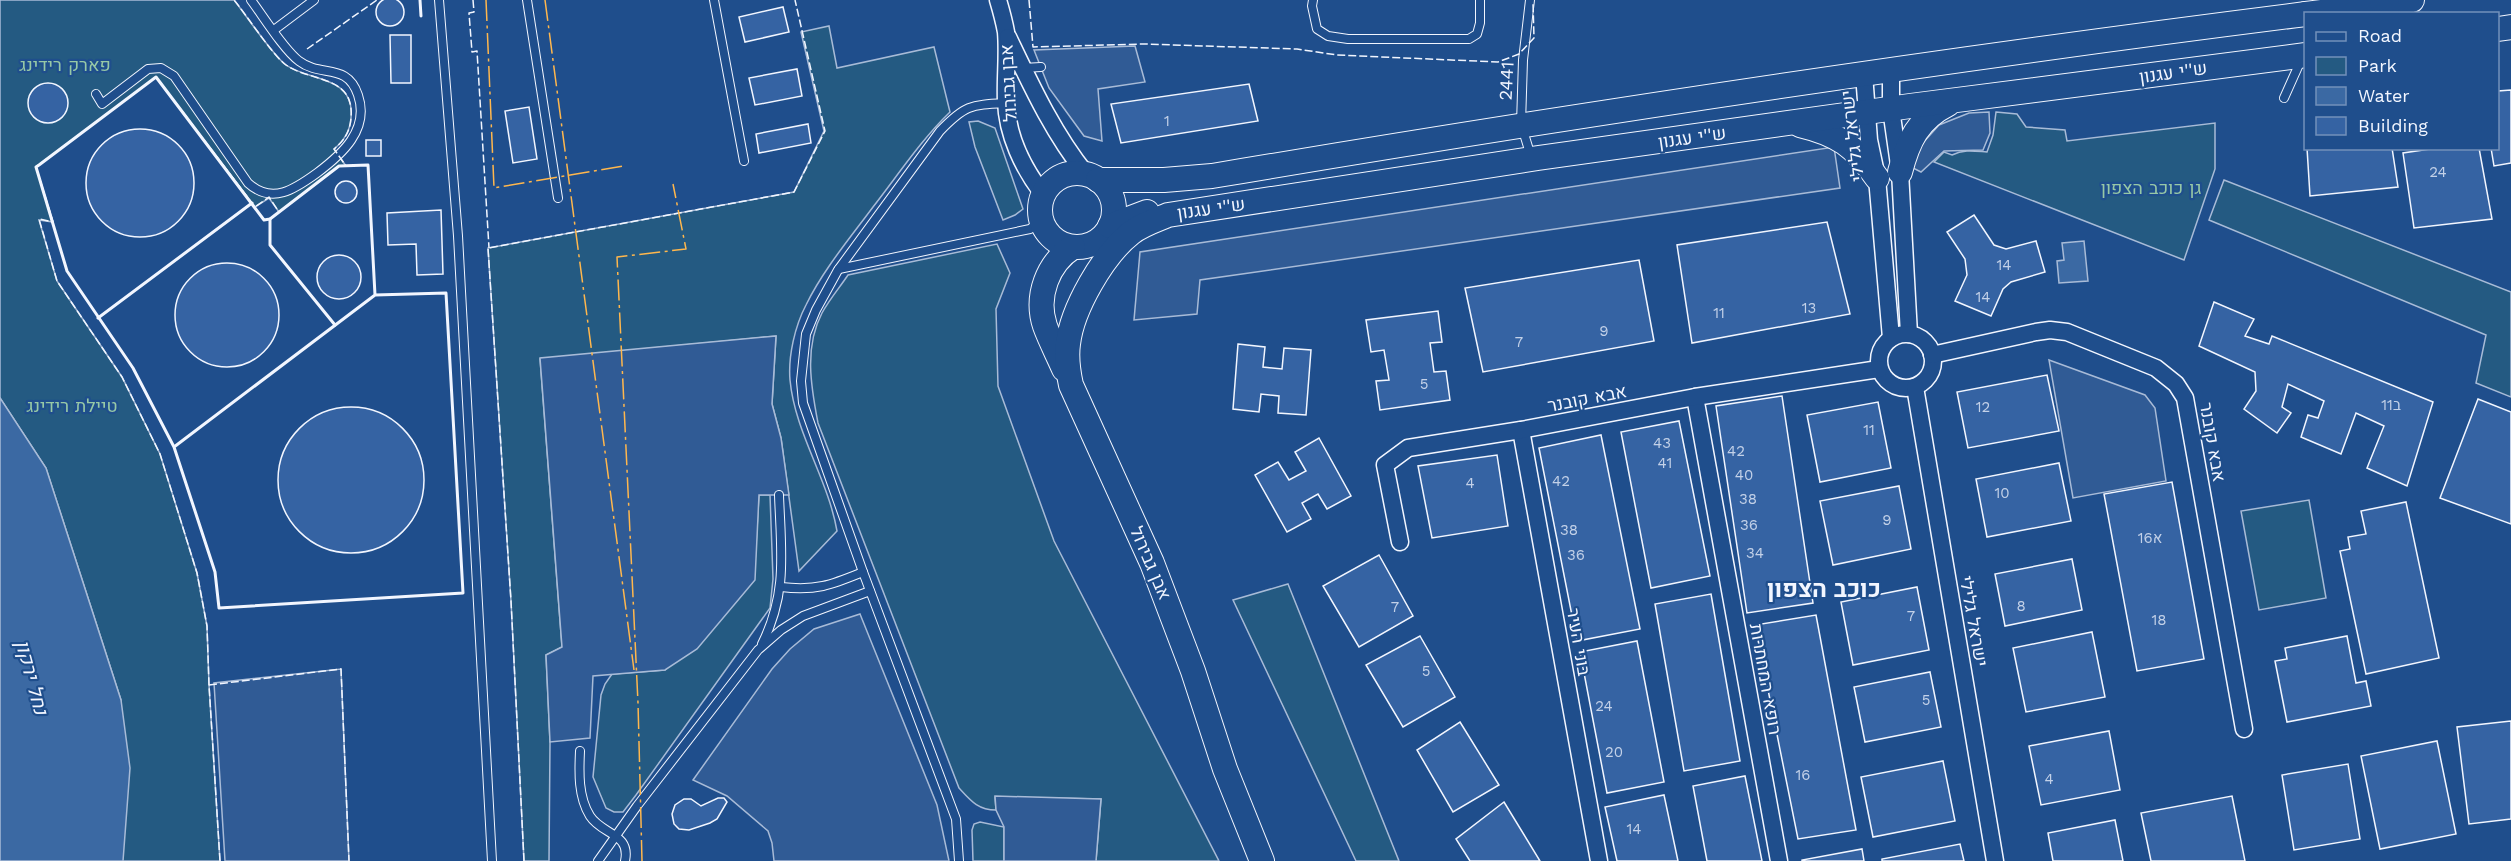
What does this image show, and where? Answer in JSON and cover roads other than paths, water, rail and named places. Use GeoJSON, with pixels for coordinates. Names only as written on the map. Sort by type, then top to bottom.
{"type":"FeatureCollection","features":[{"type":"Feature","properties":{"kind":"main road","name":"ש''י עגנון"},"geometry":{"type":"LineString","coordinates":[[2321,12],[2412,0]]}},
{"type":"Feature","properties":{"kind":"main road","name":"ש''י עגנון"},"geometry":{"type":"LineString","coordinates":[[1092,177],[1164,180],[1212,176],[1521,124],[2068,44],[2304,14]]}},
{"type":"Feature","properties":{"kind":"main road","name":"ש''י עגנון"},"geometry":{"type":"LineString","coordinates":[[1100,270],[1112,253],[1133,231],[1168,215],[1538,158],[1954,100],[2304,55]]}},
{"type":"Feature","properties":{"kind":"main road"},"geometry":{"type":"LineString","coordinates":[[1792,123],[1827,132],[1845,141],[1888,175],[1919,125],[1937,109],[1954,100]]}},
{"type":"Feature","properties":{"kind":"main road"},"geometry":{"type":"LineString","coordinates":[[1110,226],[1114,206],[1106,187],[1092,177],[1069,174],[1061,176],[1054,181],[1041,205],[1043,226],[1054,240],[1073,247],[1095,242],[1110,226],[1137,214],[1163,208],[1355,187]]}},
{"type":"Feature","properties":{"kind":"main road"},"geometry":{"type":"LineString","coordinates":[[1071,385],[1044,324],[1042,310],[1045,282],[1050,270],[1056,260],[1073,247]]}},
{"type":"Feature","properties":{"kind":"main road","name":"אבן גבירול"},"geometry":{"type":"LineString","coordinates":[[1100,270],[1078,308],[1071,326],[1067,351],[1071,385],[1152,563],[1193,671],[1225,769],[1262,861]]}},
{"type":"Feature","properties":{"kind":"street","name":"אבן גבירול"},"geometry":{"type":"LineString","coordinates":[[998,0],[1005,31],[1005,103],[1016,150],[1032,180],[1041,205]]}},
{"type":"Feature","properties":{"kind":"street"},"geometry":{"type":"LineString","coordinates":[[1005,31],[1061,140],[1092,177]]}},
{"type":"Feature","properties":{"kind":"street","name":"ישראל גלילי"},"geometry":{"type":"LineString","coordinates":[[1891,70],[1888,175],[1891,338]]}},
{"type":"Feature","properties":{"kind":"street","name":"ישראל גלילי"},"geometry":{"type":"LineString","coordinates":[[1864,74],[1869,140],[1888,175],[1909,334]]}},
{"type":"Feature","properties":{"kind":"street","name":"אבא קובנר"},"geometry":{"type":"LineString","coordinates":[[1932,355],[2050,330],[2073,334],[2157,368],[2176,384],[2185,398],[2244,729]]}},
{"type":"Feature","properties":{"kind":"street"},"geometry":{"type":"LineString","coordinates":[[1909,334],[1918,336],[1926,342],[1932,355],[1932,368],[1928,376],[1914,387],[1897,387],[1883,377],[1879,369],[1880,351],[1891,338],[1909,334]]}},
{"type":"Feature","properties":{"kind":"street","name":"אבא קובנר"},"geometry":{"type":"LineString","coordinates":[[1400,542],[1385,465],[1408,448],[1521,430],[1695,397],[1879,369]]}},
{"type":"Feature","properties":{"kind":"street","name":"ישראל גלילי"},"geometry":{"type":"LineString","coordinates":[[1914,387],[1995,861]]}},
{"type":"Feature","properties":{"kind":"street","name":"רופא המחתרות"},"geometry":{"type":"LineString","coordinates":[[1695,397],[1779,861]]}},
{"type":"Feature","properties":{"kind":"street","name":"בוני העיר"},"geometry":{"type":"LineString","coordinates":[[1521,430],[1599,861]]}},
{"type":"Feature","properties":{"kind":"lane"},"geometry":{"type":"LineString","coordinates":[[96,94],[102,104],[148,69],[161,68],[174,76],[253,188],[270,193],[296,189],[340,156],[357,130],[361,112],[358,95],[348,78],[338,72],[315,69],[301,63],[251,0]]}},
{"type":"Feature","properties":{"kind":"lane"},"geometry":{"type":"LineString","coordinates":[[273,30],[314,0]]}},
{"type":"Feature","properties":{"kind":"lane"},"geometry":{"type":"LineString","coordinates":[[439,0],[458,248],[492,861]]}},
{"type":"Feature","properties":{"kind":"lane"},"geometry":{"type":"LineString","coordinates":[[527,0],[558,198]]}},
{"type":"Feature","properties":{"kind":"lane"},"geometry":{"type":"LineString","coordinates":[[714,0],[744,161]]}},
{"type":"Feature","properties":{"kind":"lane"},"geometry":{"type":"LineString","coordinates":[[1313,0],[1312,6],[1317,29],[1328,36],[1348,39],[1469,39],[1477,34],[1480,22],[1480,0]]}},
{"type":"Feature","properties":{"kind":"lane","name":"2441"},"geometry":{"type":"LineString","coordinates":[[1530,0],[1523,60],[1521,124],[1528,150],[1538,158]]}},
{"type":"Feature","properties":{"kind":"lane"},"geometry":{"type":"LineString","coordinates":[[2284,98],[2304,57]]}},
{"type":"Feature","properties":{"kind":"lane"},"geometry":{"type":"LineString","coordinates":[[1023,69],[1041,67]]}},
{"type":"Feature","properties":{"kind":"lane"},"geometry":{"type":"LineString","coordinates":[[959,861],[956,819],[863,572],[804,404],[801,381],[806,334],[838,270],[939,131],[958,113],[975,105],[1005,103]]}},
{"type":"Feature","properties":{"kind":"lane"},"geometry":{"type":"LineString","coordinates":[[838,270],[1030,229],[1038,222],[1041,205]]}},
{"type":"Feature","properties":{"kind":"lane"},"geometry":{"type":"LineString","coordinates":[[759,650],[772,624],[781,587],[779,495]]}},
{"type":"Feature","properties":{"kind":"lane"},"geometry":{"type":"LineString","coordinates":[[781,587],[811,590],[863,572]]}},
{"type":"Feature","properties":{"kind":"lane"},"geometry":{"type":"LineString","coordinates":[[598,861],[616,833],[759,650],[781,630],[803,616],[870,591]]}},
{"type":"Feature","properties":{"kind":"lane"},"geometry":{"type":"LineString","coordinates":[[580,751],[581,793],[590,816],[602,829],[616,833],[624,844],[625,861]]}},
{"type":"Feature","properties":{"kind":"water"},"geometry":{"type":"Polygon","coordinates":[[[2084,241],[2088,281],[2059,283],[2057,261],[2064,260],[2062,243],[2084,241]]]}},
{"type":"Feature","properties":{"kind":"water","name":"נחל ירקון"},"geometry":{"type":"Polygon","coordinates":[[[0,398],[46,468],[121,700],[130,768],[123,861],[0,861],[0,398]]]}},
{"type":"Feature","properties":{"kind":"district","name":"כוכב הצפון"},"geometry":{"type":"Point","coordinates":[1824,589]}},
{"type":"Feature","properties":{"kind":"park label","name":"פארק רידינג"},"geometry":{"type":"Point","coordinates":[65,64]}},
{"type":"Feature","properties":{"kind":"park label","name":"גן כוכב הצפון"},"geometry":{"type":"Point","coordinates":[2151,187]}},
{"type":"Feature","properties":{"kind":"park label","name":"טיילת רידינג"},"geometry":{"type":"Point","coordinates":[72,405]}}]}
